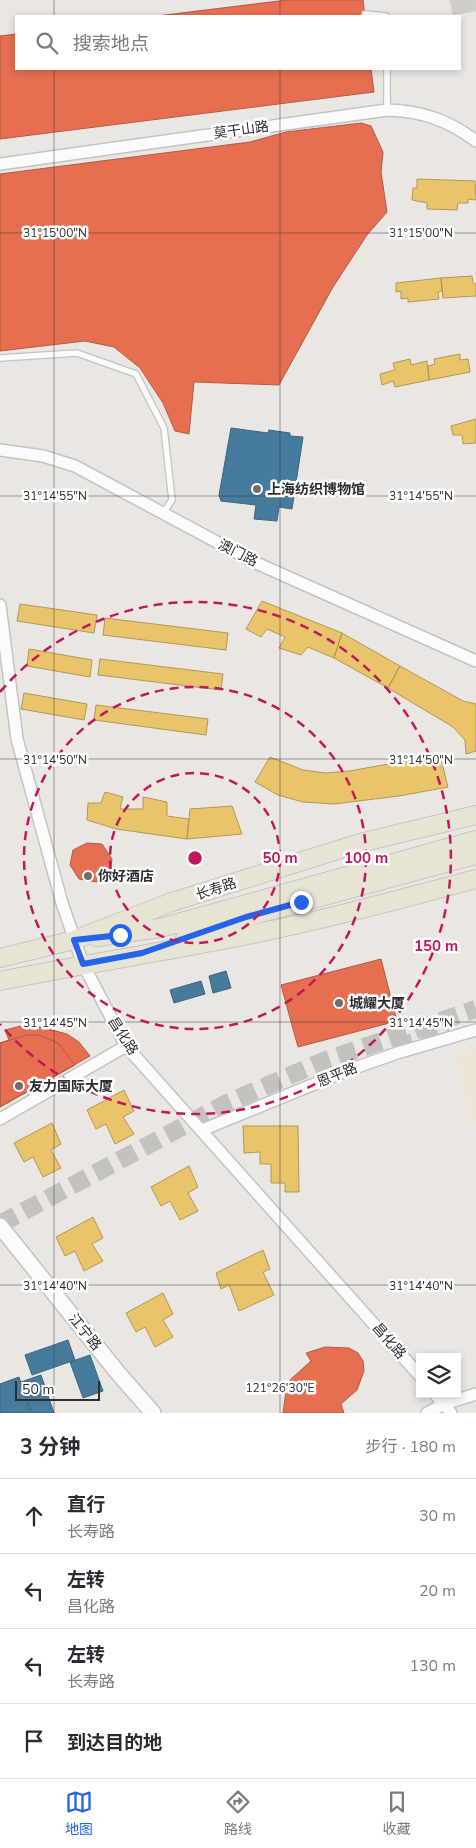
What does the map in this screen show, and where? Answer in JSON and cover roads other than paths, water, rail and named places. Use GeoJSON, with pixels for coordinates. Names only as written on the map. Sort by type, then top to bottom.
{"type":"FeatureCollection","features":[{"type":"Feature","properties":{"kind":"main road","name":"长寿路"},"geometry":{"type":"LineString","coordinates":[[74,940],[172,902],[360,842],[476,816]]}},
{"type":"Feature","properties":{"kind":"main road","name":"长寿路"},"geometry":{"type":"LineString","coordinates":[[142,953],[246,917],[299,896],[476,840]]}},
{"type":"Feature","properties":{"kind":"main road","name":"长寿路"},"geometry":{"type":"LineString","coordinates":[[0,958],[74,940],[160,928],[476,854]]}},
{"type":"Feature","properties":{"kind":"main road","name":"长寿路"},"geometry":{"type":"LineString","coordinates":[[0,981],[142,953],[218,941],[371,907],[476,878]]}},
{"type":"Feature","properties":{"kind":"main road","name":"江宁路"},"geometry":{"type":"LineString","coordinates":[[3,1234],[153,1413]]}},
{"type":"Feature","properties":{"kind":"street","name":"莫干山路"},"geometry":{"type":"LineString","coordinates":[[0,164],[387,110],[416,112],[442,119],[476,141]]}},
{"type":"Feature","properties":{"kind":"street","name":"澳门路"},"geometry":{"type":"LineString","coordinates":[[0,450],[60,460],[254,562],[476,661]]}},
{"type":"Feature","properties":{"kind":"street","name":"昌化路"},"geometry":{"type":"LineString","coordinates":[[0,605],[2,633],[17,739],[62,903],[83,964],[126,1046],[416,1371]]}},
{"type":"Feature","properties":{"kind":"street","name":"恩平路"},"geometry":{"type":"LineString","coordinates":[[202,1130],[346,1071],[397,1053],[476,1030]]}},
{"type":"Feature","properties":{"kind":"street"},"geometry":{"type":"LineString","coordinates":[[0,1119],[126,1046]]}},
{"type":"Feature","properties":{"kind":"street"},"geometry":{"type":"LineString","coordinates":[[427,1413],[447,1408],[476,1394]]}},
{"type":"Feature","properties":{"kind":"street"},"geometry":{"type":"LineString","coordinates":[[438,1398],[447,1408]]}},
{"type":"Feature","properties":{"kind":"lane"},"geometry":{"type":"LineString","coordinates":[[365,14],[376,15]]}},
{"type":"Feature","properties":{"kind":"lane"},"geometry":{"type":"LineString","coordinates":[[387,70],[387,110]]}},
{"type":"Feature","properties":{"kind":"lane"},"geometry":{"type":"LineString","coordinates":[[0,358],[77,352],[136,374],[164,428],[172,500],[163,513]]}},
{"type":"Feature","properties":{"kind":"tunnel"},"geometry":{"type":"LineString","coordinates":[[0,1224],[229,1102],[326,1060],[476,1009]]}},
{"type":"Feature","properties":{"kind":"tunnel"},"geometry":{"type":"LineString","coordinates":[[395,1047],[450,1033]]}},
{"type":"Feature","properties":{"kind":"place","name":"上海纺织博物馆"},"geometry":{"type":"Point","coordinates":[257,489]}},
{"type":"Feature","properties":{"kind":"place","name":"你好酒店"},"geometry":{"type":"Point","coordinates":[88,876]}},
{"type":"Feature","properties":{"kind":"place","name":"城耀大厦"},"geometry":{"type":"Point","coordinates":[339,1003]}},
{"type":"Feature","properties":{"kind":"place","name":"友力国际大厦"},"geometry":{"type":"Point","coordinates":[19,1086]}}]}
